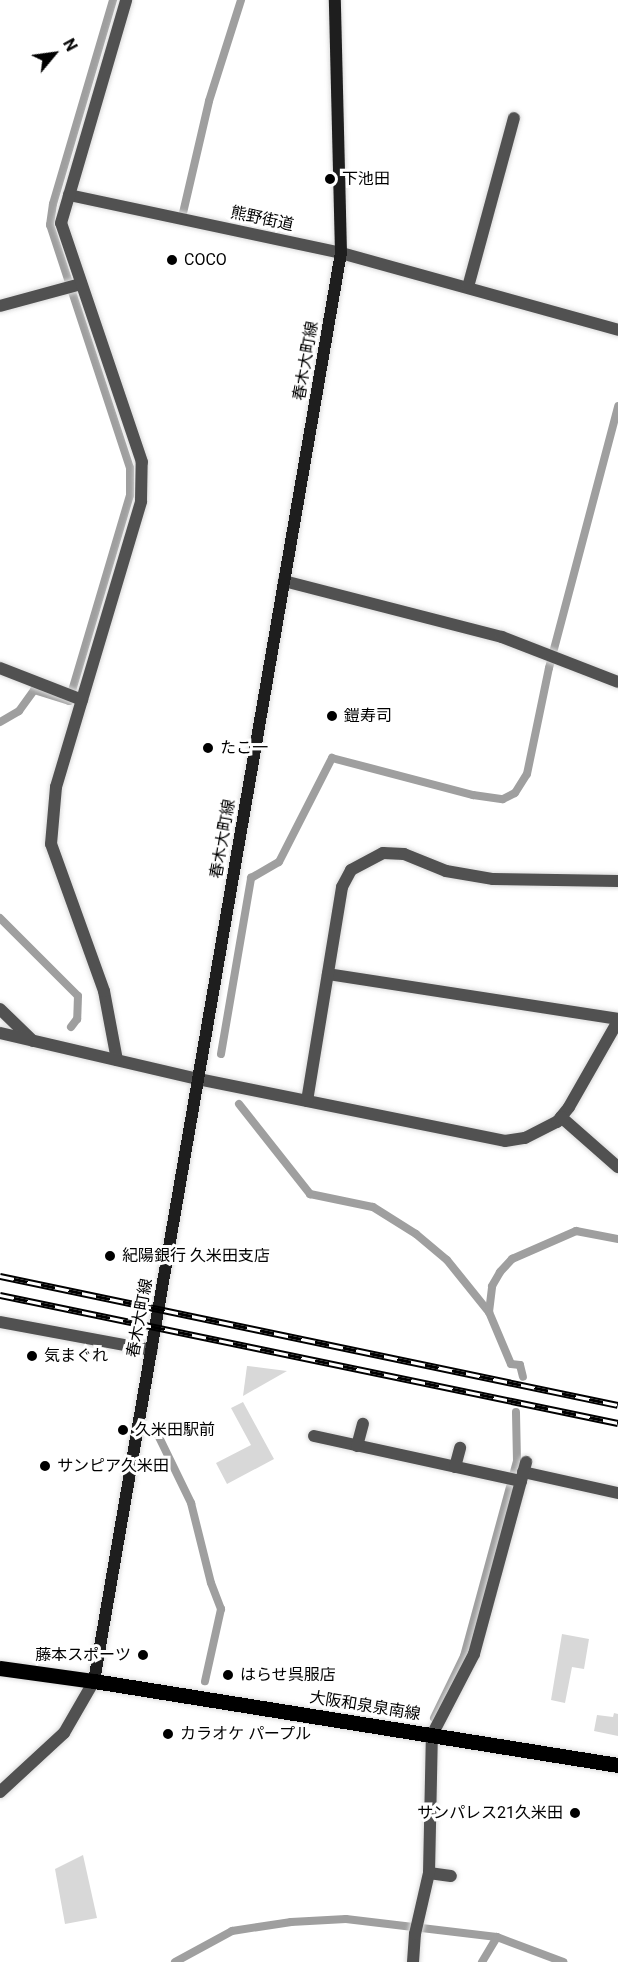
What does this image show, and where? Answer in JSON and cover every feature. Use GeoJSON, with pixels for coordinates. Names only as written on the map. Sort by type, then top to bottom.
{"type":"FeatureCollection","features":[{"type":"Feature","properties":{"kind":"main road","name":"春木大町線"},"geometry":{"type":"LineString","coordinates":[[94,1681],[341,253],[335,0]]}},
{"type":"Feature","properties":{"kind":"main road","name":"大阪和泉泉南線"},"geometry":{"type":"LineString","coordinates":[[0,1668],[618,1765]]}},
{"type":"Feature","properties":{"kind":"street"},"geometry":{"type":"LineString","coordinates":[[117,1060],[104,991],[51,844],[56,787],[141,501],[142,462],[61,223],[126,0]]}},
{"type":"Feature","properties":{"kind":"street"},"geometry":{"type":"LineString","coordinates":[[468,287],[514,118]]}},
{"type":"Feature","properties":{"kind":"street","name":"熊野街道"},"geometry":{"type":"LineString","coordinates":[[69,195],[341,253],[618,330]]}},
{"type":"Feature","properties":{"kind":"street"},"geometry":{"type":"LineString","coordinates":[[0,306],[81,284]]}},
{"type":"Feature","properties":{"kind":"street"},"geometry":{"type":"LineString","coordinates":[[284,581],[502,637],[618,682]]}},
{"type":"Feature","properties":{"kind":"street"},"geometry":{"type":"LineString","coordinates":[[0,668],[82,700]]}},
{"type":"Feature","properties":{"kind":"street"},"geometry":{"type":"LineString","coordinates":[[307,1101],[342,887],[351,870],[383,853],[404,854],[446,871],[493,879],[618,881]]}},
{"type":"Feature","properties":{"kind":"street"},"geometry":{"type":"LineString","coordinates":[[0,1033],[198,1079],[506,1141],[542,1132],[561,1117],[618,1020],[328,974]]}},
{"type":"Feature","properties":{"kind":"street"},"geometry":{"type":"LineString","coordinates":[[0,1009],[33,1041]]}},
{"type":"Feature","properties":{"kind":"street"},"geometry":{"type":"LineString","coordinates":[[561,1117],[618,1167]]}},
{"type":"Feature","properties":{"kind":"street"},"geometry":{"type":"LineString","coordinates":[[0,1322],[151,1350]]}},
{"type":"Feature","properties":{"kind":"street"},"geometry":{"type":"LineString","coordinates":[[357,1446],[363,1424]]}},
{"type":"Feature","properties":{"kind":"street"},"geometry":{"type":"LineString","coordinates":[[314,1436],[455,1467],[523,1472],[618,1493]]}},
{"type":"Feature","properties":{"kind":"street"},"geometry":{"type":"LineString","coordinates":[[455,1467],[460,1448]]}},
{"type":"Feature","properties":{"kind":"street"},"geometry":{"type":"LineString","coordinates":[[414,1962],[415,1934],[429,1873],[432,1735],[474,1654],[523,1472]]}},
{"type":"Feature","properties":{"kind":"street"},"geometry":{"type":"LineString","coordinates":[[0,1792],[64,1733],[94,1681]]}},
{"type":"Feature","properties":{"kind":"street"},"geometry":{"type":"LineString","coordinates":[[429,1873],[451,1876]]}},
{"type":"Feature","properties":{"kind":"shaded area"},"geometry":{"type":"Polygon","coordinates":[[[248,1366],[287,1371],[243,1396],[248,1366]]]}},
{"type":"Feature","properties":{"kind":"shaded area"},"geometry":{"type":"Polygon","coordinates":[[[243,1402],[274,1459],[227,1484],[216,1463],[251,1445],[231,1408],[243,1402]]]}},
{"type":"Feature","properties":{"kind":"shaded area"},"geometry":{"type":"Polygon","coordinates":[[[562,1634],[589,1639],[584,1669],[572,1667],[565,1703],[551,1700],[562,1634]]]}},
{"type":"Feature","properties":{"kind":"shaded area"},"geometry":{"type":"Polygon","coordinates":[[[614,1713],[618,1714],[618,1736],[594,1731],[597,1715],[613,1717],[614,1713]]]}},
{"type":"Feature","properties":{"kind":"shaded area"},"geometry":{"type":"Polygon","coordinates":[[[83,1855],[97,1918],[65,1924],[55,1869],[83,1855]]]}},
{"type":"Feature","properties":{"kind":"waterway"},"geometry":{"type":"LineString","coordinates":[[0,722],[19,711],[34,690],[69,701],[130,495],[130,468],[50,225],[53,204],[113,0]]}},
{"type":"Feature","properties":{"kind":"waterway"},"geometry":{"type":"LineString","coordinates":[[183,213],[209,101],[241,0]]}},
{"type":"Feature","properties":{"kind":"waterway"},"geometry":{"type":"LineString","coordinates":[[221,1054],[251,878],[279,862],[332,758],[473,795],[503,799],[515,793],[527,774],[549,668],[618,406]]}},
{"type":"Feature","properties":{"kind":"waterway"},"geometry":{"type":"LineString","coordinates":[[0,918],[78,996],[77,1019],[71,1027]]}},
{"type":"Feature","properties":{"kind":"waterway"},"geometry":{"type":"LineString","coordinates":[[239,1104],[310,1194],[373,1207],[416,1234],[447,1260],[489,1312],[511,1364],[520,1365],[523,1377]]}},
{"type":"Feature","properties":{"kind":"waterway"},"geometry":{"type":"LineString","coordinates":[[489,1312],[492,1286],[500,1272],[512,1259],[576,1231],[618,1239]]}},
{"type":"Feature","properties":{"kind":"waterway"},"geometry":{"type":"LineString","coordinates":[[434,1718],[464,1656],[517,1461],[516,1412]]}},
{"type":"Feature","properties":{"kind":"waterway"},"geometry":{"type":"LineString","coordinates":[[158,1435],[191,1503],[211,1583],[221,1609],[205,1681]]}},
{"type":"Feature","properties":{"kind":"waterway"},"geometry":{"type":"LineString","coordinates":[[175,1962],[232,1931],[291,1922],[346,1919],[497,1937],[563,1962]]}},
{"type":"Feature","properties":{"kind":"waterway"},"geometry":{"type":"LineString","coordinates":[[482,1962],[497,1937]]}},
{"type":"Feature","properties":{"kind":"railway"},"geometry":{"type":"LineString","coordinates":[[0,1276],[618,1405]]}},
{"type":"Feature","properties":{"kind":"railway"},"geometry":{"type":"LineString","coordinates":[[0,1295],[618,1423]]}},
{"type":"Feature","properties":{"kind":"place","name":"下池田"},"geometry":{"type":"Point","coordinates":[330,179]}},
{"type":"Feature","properties":{"kind":"place","name":"COCO"},"geometry":{"type":"Point","coordinates":[172,260]}},
{"type":"Feature","properties":{"kind":"place","name":"鎧寿司"},"geometry":{"type":"Point","coordinates":[332,716]}},
{"type":"Feature","properties":{"kind":"place","name":"たこ一"},"geometry":{"type":"Point","coordinates":[208,748]}},
{"type":"Feature","properties":{"kind":"place","name":"紀陽銀行 久米田支店"},"geometry":{"type":"Point","coordinates":[110,1256]}},
{"type":"Feature","properties":{"kind":"place","name":"気まぐれ"},"geometry":{"type":"Point","coordinates":[32,1356]}},
{"type":"Feature","properties":{"kind":"place","name":"久米田駅前"},"geometry":{"type":"Point","coordinates":[123,1430]}},
{"type":"Feature","properties":{"kind":"place","name":"サンピア久米田"},"geometry":{"type":"Point","coordinates":[45,1466]}},
{"type":"Feature","properties":{"kind":"place","name":"藤本スポーツ"},"geometry":{"type":"Point","coordinates":[143,1655]}},
{"type":"Feature","properties":{"kind":"place","name":"はらせ呉服店"},"geometry":{"type":"Point","coordinates":[228,1675]}},
{"type":"Feature","properties":{"kind":"place","name":"カラオケ パープル"},"geometry":{"type":"Point","coordinates":[168,1734]}},
{"type":"Feature","properties":{"kind":"place","name":"サンパレス21久米田"},"geometry":{"type":"Point","coordinates":[575,1813]}}]}
